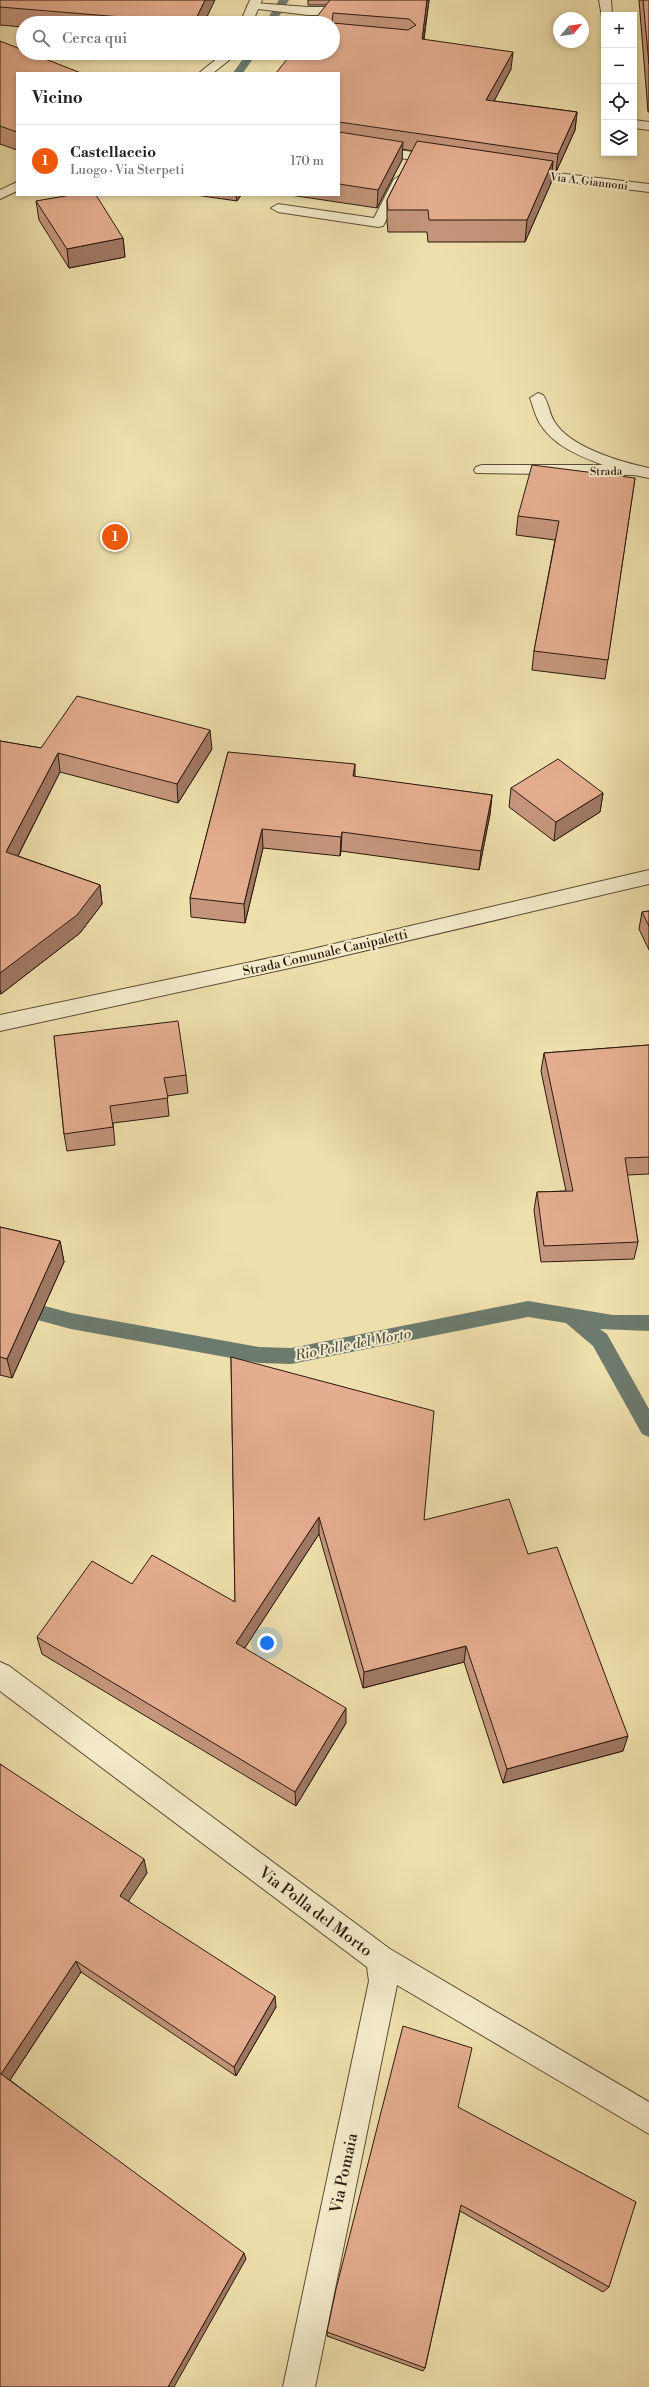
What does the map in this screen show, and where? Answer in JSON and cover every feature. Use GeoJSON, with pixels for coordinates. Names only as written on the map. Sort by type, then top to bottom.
{"type":"FeatureCollection","features":[{"type":"Feature","properties":{"kind":"street"},"geometry":{"type":"LineString","coordinates":[[605,0],[606,12]]}},
{"type":"Feature","properties":{"kind":"street"},"geometry":{"type":"LineString","coordinates":[[250,16],[258,4],[295,10],[360,10]]}},
{"type":"Feature","properties":{"kind":"street"},"geometry":{"type":"LineString","coordinates":[[206,72],[223,60]]}},
{"type":"Feature","properties":{"kind":"street"},"geometry":{"type":"LineString","coordinates":[[637,124],[649,126]]}},
{"type":"Feature","properties":{"kind":"street"},"geometry":{"type":"LineString","coordinates":[[340,145],[452,162]]}},
{"type":"Feature","properties":{"kind":"street"},"geometry":{"type":"LineString","coordinates":[[278,208],[378,224],[412,156]]}},
{"type":"Feature","properties":{"kind":"street","name":"Via A. Giannoni"},"geometry":{"type":"LineString","coordinates":[[506,171],[649,188]]}},
{"type":"Feature","properties":{"kind":"street"},"geometry":{"type":"LineString","coordinates":[[0,195],[16,187]]}},
{"type":"Feature","properties":{"kind":"street"},"geometry":{"type":"LineString","coordinates":[[538,398],[547,422],[574,448],[634,470],[649,473]]}},
{"type":"Feature","properties":{"kind":"street","name":"Strada"},"geometry":{"type":"LineString","coordinates":[[482,470],[634,470]]}},
{"type":"Feature","properties":{"kind":"street","name":"Strada Comunale Canipaletti"},"geometry":{"type":"LineString","coordinates":[[0,1022],[308,957],[649,877]]}},
{"type":"Feature","properties":{"kind":"street","name":"Via Polla del Morto"},"geometry":{"type":"LineString","coordinates":[[0,1675],[380,1959],[649,2119]]}},
{"type":"Feature","properties":{"kind":"street","name":"Via Pomaia"},"geometry":{"type":"LineString","coordinates":[[299,2387],[383,1981],[380,1959]]}},
{"type":"Feature","properties":{"kind":"building"},"geometry":{"type":"Polygon","coordinates":[[[0,0],[205,0],[197,16],[109,16],[0,7],[0,0]]]}},
{"type":"Feature","properties":{"kind":"building"},"geometry":{"type":"Polygon","coordinates":[[[330,0],[427,0],[422,39],[513,52],[486,100],[577,112],[558,154],[340,122],[340,72],[277,72],[286,60],[340,60],[340,24],[408,30],[416,25],[409,19],[333,13],[333,16],[317,16],[330,0]]]}},
{"type":"Feature","properties":{"kind":"building"},"geometry":{"type":"Polygon","coordinates":[[[643,0],[649,0],[649,64],[643,0]]]}},
{"type":"Feature","properties":{"kind":"building"},"geometry":{"type":"Polygon","coordinates":[[[0,41],[16,47],[16,60],[48,60],[78,72],[16,72],[16,132],[0,126],[0,41]]]}},
{"type":"Feature","properties":{"kind":"building"},"geometry":{"type":"Polygon","coordinates":[[[340,132],[403,142],[378,190],[340,184],[340,132]]]}},
{"type":"Feature","properties":{"kind":"building"},"geometry":{"type":"Polygon","coordinates":[[[417,141],[553,161],[527,220],[429,220],[428,210],[388,210],[387,200],[417,141]]]}},
{"type":"Feature","properties":{"kind":"building"},"geometry":{"type":"Polygon","coordinates":[[[65,196],[97,196],[123,238],[67,249],[36,201],[65,196]]]}},
{"type":"Feature","properties":{"kind":"building"},"geometry":{"type":"Polygon","coordinates":[[[532,465],[635,478],[608,660],[534,651],[559,521],[518,516],[532,465]]]}},
{"type":"Feature","properties":{"kind":"building"},"geometry":{"type":"Polygon","coordinates":[[[77,696],[210,730],[177,784],[58,753],[6,852],[100,885],[77,915],[0,973],[0,741],[41,748],[77,696]]]}},
{"type":"Feature","properties":{"kind":"building"},"geometry":{"type":"Polygon","coordinates":[[[228,752],[355,764],[353,776],[492,795],[481,851],[342,832],[341,837],[262,829],[244,904],[190,898],[228,752]]]}},
{"type":"Feature","properties":{"kind":"building"},"geometry":{"type":"Polygon","coordinates":[[[558,759],[603,793],[556,822],[511,788],[558,759]]]}},
{"type":"Feature","properties":{"kind":"building"},"geometry":{"type":"Polygon","coordinates":[[[649,911],[649,926],[642,912],[649,911]]]}},
{"type":"Feature","properties":{"kind":"building"},"geometry":{"type":"Polygon","coordinates":[[[178,1021],[186,1075],[164,1078],[168,1098],[110,1106],[113,1127],[64,1134],[54,1036],[178,1021]]]}},
{"type":"Feature","properties":{"kind":"building"},"geometry":{"type":"Polygon","coordinates":[[[649,1045],[649,1157],[625,1158],[638,1242],[544,1246],[537,1192],[573,1191],[544,1053],[649,1045]]]}},
{"type":"Feature","properties":{"kind":"building"},"geometry":{"type":"Polygon","coordinates":[[[0,1227],[60,1241],[7,1359],[0,1357],[0,1227]]]}},
{"type":"Feature","properties":{"kind":"building"},"geometry":{"type":"Polygon","coordinates":[[[231,1357],[434,1411],[424,1520],[509,1499],[528,1554],[557,1547],[628,1736],[507,1769],[466,1646],[364,1672],[319,1517],[236,1643],[346,1708],[295,1792],[37,1637],[92,1561],[132,1584],[152,1555],[235,1602],[231,1357]]]}},
{"type":"Feature","properties":{"kind":"building"},"geometry":{"type":"Polygon","coordinates":[[[0,1764],[144,1859],[120,1896],[275,1996],[234,2067],[76,1961],[1,2074],[244,2253],[168,2387],[0,2387],[0,1764]]]}},
{"type":"Feature","properties":{"kind":"building"},"geometry":{"type":"Polygon","coordinates":[[[403,2026],[472,2048],[458,2107],[636,2202],[609,2287],[461,2205],[425,2368],[327,2332],[336,2289],[403,2026]]]}},
{"type":"Feature","properties":{"kind":"waterway"},"geometry":{"type":"LineString","coordinates":[[274,16],[284,0]]}},
{"type":"Feature","properties":{"kind":"waterway"},"geometry":{"type":"LineString","coordinates":[[239,72],[247,60]]}},
{"type":"Feature","properties":{"kind":"waterway","name":"Rio Polle del Morto"},"geometry":{"type":"LineString","coordinates":[[0,1302],[71,1321],[259,1355],[291,1356],[528,1309],[571,1316]]}},
{"type":"Feature","properties":{"kind":"waterway"},"geometry":{"type":"LineString","coordinates":[[571,1316],[613,1323],[649,1323]]}},
{"type":"Feature","properties":{"kind":"waterway","name":"Rio Polle del Morto"},"geometry":{"type":"LineString","coordinates":[[571,1316],[600,1340],[649,1428]]}},
{"type":"Feature","properties":{"kind":"place","name":"Castellaccio"},"geometry":{"type":"Point","coordinates":[115,537]}}]}
